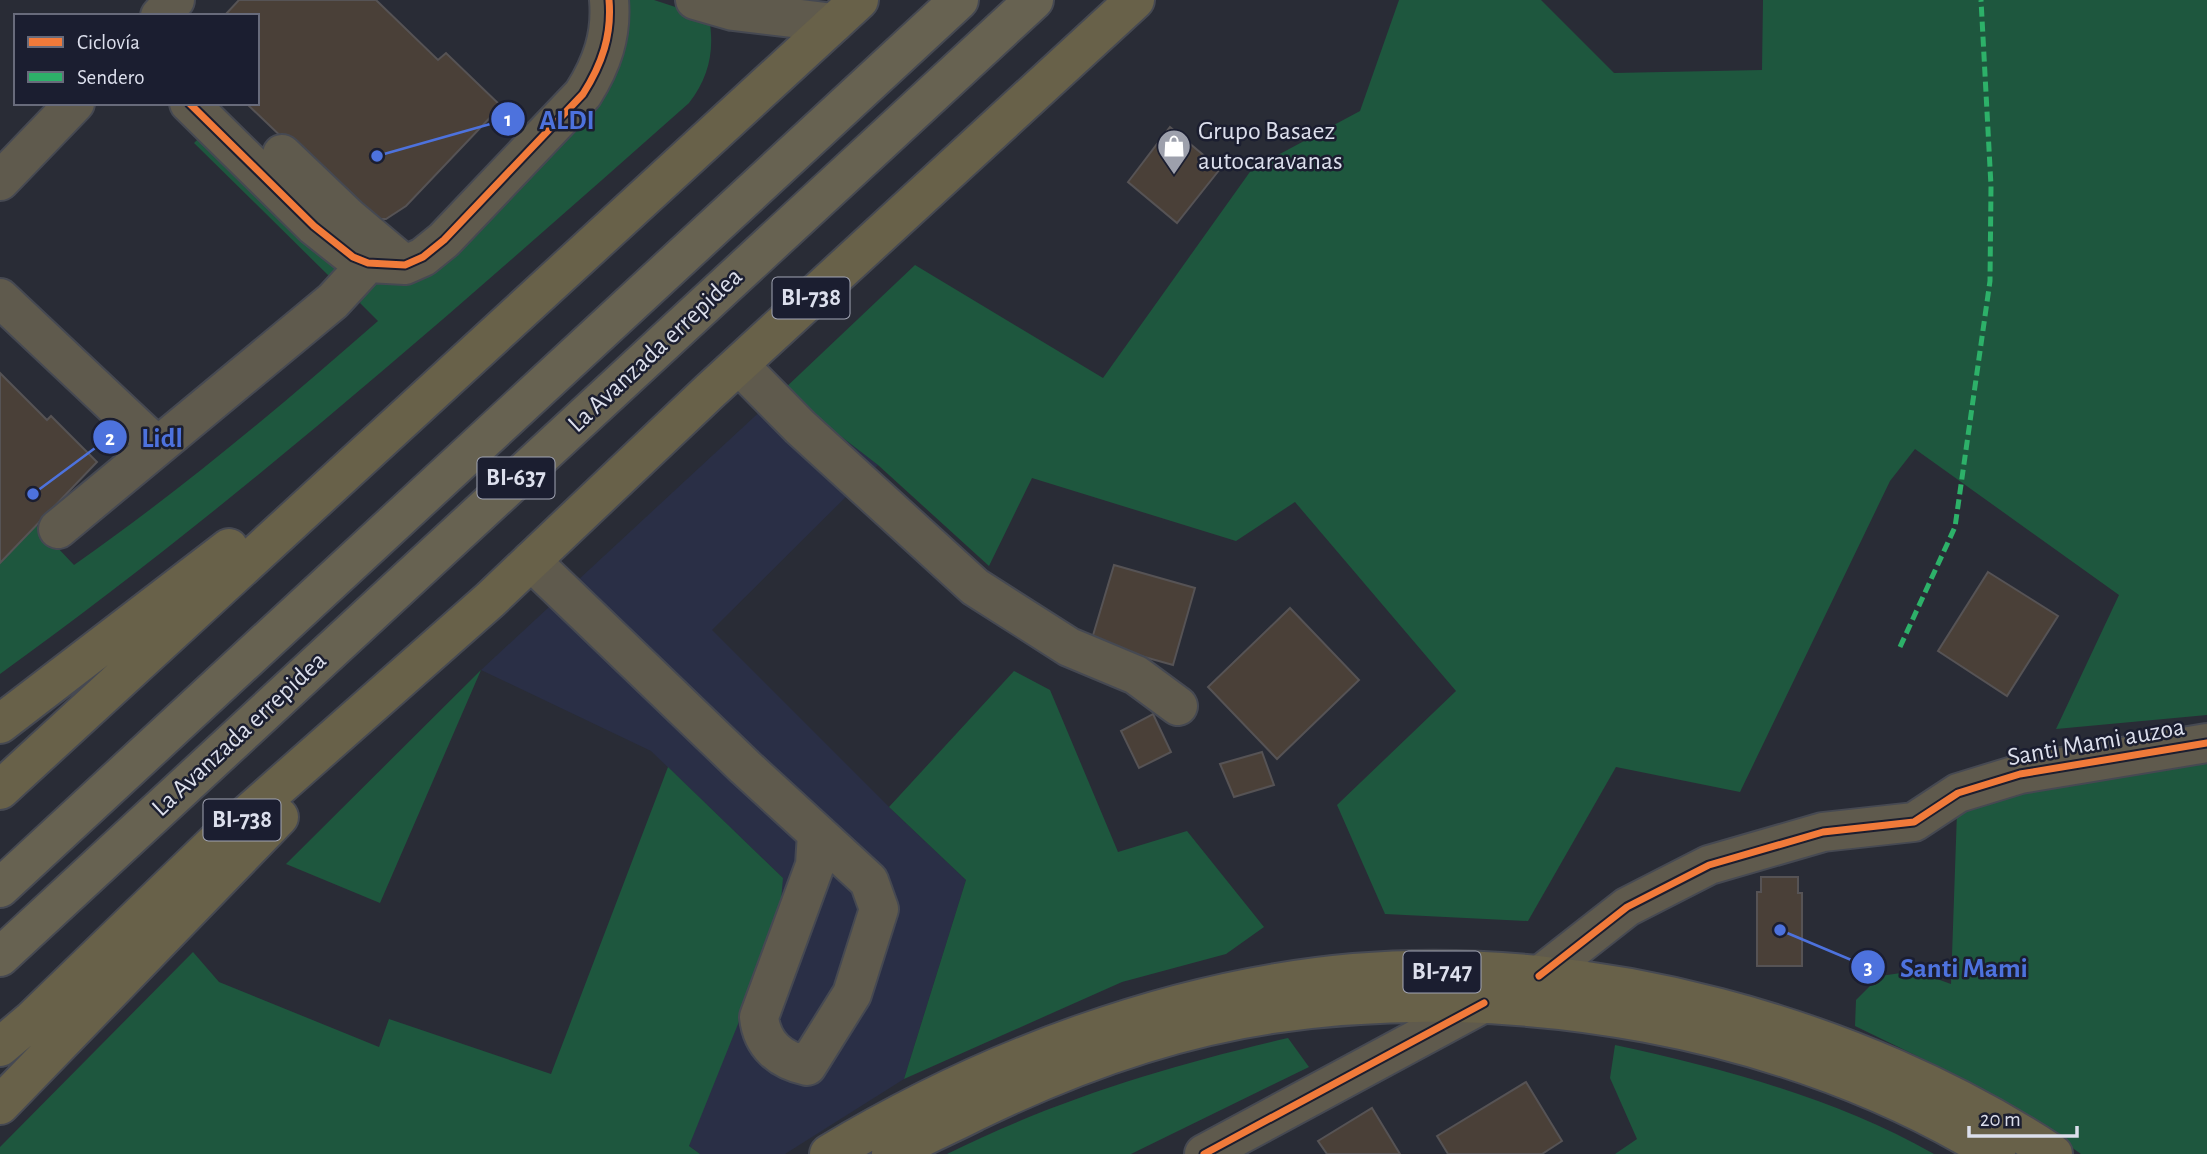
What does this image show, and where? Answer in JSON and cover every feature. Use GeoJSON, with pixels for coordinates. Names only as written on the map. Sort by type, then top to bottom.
{"type":"FeatureCollection","features":[{"type":"Feature","properties":{"kind":"highway","name":"La Avanzada errepidea"},"geometry":{"type":"LineString","coordinates":[[0,888],[959,0]]}},
{"type":"Feature","properties":{"kind":"highway","name":"La Avanzada errepidea"},"geometry":{"type":"LineString","coordinates":[[0,957],[1034,0]]}},
{"type":"Feature","properties":{"kind":"main road","name":"BI-738"},"geometry":{"type":"LineString","coordinates":[[0,1046],[32,1020],[215,843],[490,600],[739,365],[1135,0]]}},
{"type":"Feature","properties":{"kind":"main road"},"geometry":{"type":"LineString","coordinates":[[0,790],[846,11]]}},
{"type":"Feature","properties":{"kind":"main road"},"geometry":{"type":"LineString","coordinates":[[0,724],[236,542],[300,513]]}},
{"type":"Feature","properties":{"kind":"main road"},"geometry":{"type":"LineString","coordinates":[[0,1105],[490,600]]}},
{"type":"Feature","properties":{"kind":"main road","name":"BI-747"},"geometry":{"type":"LineString","coordinates":[[829,1154],[879,1124],[1021,1056],[1137,1016],[1259,987],[1355,973],[1481,971],[1539,976],[1654,994],[1783,1025],[1890,1066],[1999,1118],[2053,1154]]}},
{"type":"Feature","properties":{"kind":"main road","name":"BI-747"},"geometry":{"type":"LineString","coordinates":[[891,1154],[1022,1089],[1160,1040],[1271,1014],[1354,1006],[1484,1003],[1550,1007],[1633,1022],[1765,1052],[1859,1085],[1962,1133],[1996,1154]]}},
{"type":"Feature","properties":{"kind":"street"},"geometry":{"type":"LineString","coordinates":[[58,529],[333,301],[386,264],[423,257],[444,240],[583,94],[598,71],[605,51],[611,20],[609,0]]}},
{"type":"Feature","properties":{"kind":"street"},"geometry":{"type":"LineString","coordinates":[[695,0],[746,13],[846,11]]}},
{"type":"Feature","properties":{"kind":"street"},"geometry":{"type":"LineString","coordinates":[[0,181],[73,105]]}},
{"type":"Feature","properties":{"kind":"street"},"geometry":{"type":"LineString","coordinates":[[191,105],[334,243],[386,264]]}},
{"type":"Feature","properties":{"kind":"street"},"geometry":{"type":"LineString","coordinates":[[282,154],[348,218],[386,264]]}},
{"type":"Feature","properties":{"kind":"street"},"geometry":{"type":"LineString","coordinates":[[0,298],[157,446]]}},
{"type":"Feature","properties":{"kind":"street"},"geometry":{"type":"LineString","coordinates":[[739,365],[800,426],[975,587],[1069,647],[1136,675],[1178,706]]}},
{"type":"Feature","properties":{"kind":"street"},"geometry":{"type":"LineString","coordinates":[[531,561],[869,881],[879,909],[852,994],[826,1040],[807,1066],[788,1061],[761,1036],[760,1017],[815,865],[817,833]]}},
{"type":"Feature","properties":{"kind":"street","name":"Santi Mami auzoa"},"geometry":{"type":"LineString","coordinates":[[1539,976],[1626,907],[1709,865],[1823,832],[1914,822],[1958,793],[2020,774],[2207,743]]}},
{"type":"Feature","properties":{"kind":"street"},"geometry":{"type":"LineString","coordinates":[[1204,1154],[1484,1003]]}},
{"type":"Feature","properties":{"kind":"shaded area"},"geometry":{"type":"Polygon","coordinates":[[[782,391],[878,465],[712,630],[966,880],[904,1079],[785,1154],[700,1154],[689,1146],[783,878],[651,751],[481,670],[782,391]]]}},
{"type":"Feature","properties":{"kind":"green space"},"geometry":{"type":"Polygon","coordinates":[[[625,0],[654,0],[709,18],[709,63],[689,103],[437,325],[266,469],[179,539],[0,674],[0,563],[36,525],[74,565],[229,447],[378,321],[360,303],[373,279],[602,97],[620,62],[625,0]]]}},
{"type":"Feature","properties":{"kind":"green space"},"geometry":{"type":"Polygon","coordinates":[[[1399,0],[1541,0],[1614,73],[1762,70],[1763,0],[2207,0],[2207,715],[2056,729],[2119,595],[1915,449],[1890,481],[1740,792],[1616,767],[1528,921],[1385,914],[1337,805],[1456,691],[1295,502],[1236,541],[1032,478],[989,566],[878,465],[782,391],[915,265],[1103,378],[1252,169],[1360,111],[1399,0]]]}},
{"type":"Feature","properties":{"kind":"green space"},"geometry":{"type":"Polygon","coordinates":[[[203,134],[340,264],[330,277],[194,143],[203,134]]]}},
{"type":"Feature","properties":{"kind":"green space"},"geometry":{"type":"Polygon","coordinates":[[[481,670],[380,903],[286,864],[481,670]]]}},
{"type":"Feature","properties":{"kind":"green space"},"geometry":{"type":"Polygon","coordinates":[[[1014,671],[1050,690],[1118,852],[1187,831],[1264,927],[1226,954],[1122,982],[904,1079],[966,880],[889,807],[1014,671]]]}},
{"type":"Feature","properties":{"kind":"green space"},"geometry":{"type":"Polygon","coordinates":[[[2207,756],[2207,1154],[2081,1154],[2044,1128],[1950,1072],[1855,1026],[1856,1000],[1880,976],[1915,971],[1951,984],[1957,812],[1987,796],[2207,756]]]}},
{"type":"Feature","properties":{"kind":"green space"},"geometry":{"type":"Polygon","coordinates":[[[668,767],[783,878],[779,922],[689,1146],[700,1154],[0,1154],[0,1147],[193,952],[219,982],[379,1047],[389,1019],[551,1074],[668,767]]]}},
{"type":"Feature","properties":{"kind":"green space"},"geometry":{"type":"Polygon","coordinates":[[[1288,1038],[1309,1067],[1131,1154],[947,1154],[1030,1117],[1114,1086],[1200,1060],[1288,1038]]]}},
{"type":"Feature","properties":{"kind":"green space"},"geometry":{"type":"Polygon","coordinates":[[[1615,1045],[1738,1075],[1819,1101],[1896,1134],[1934,1154],[1615,1154],[1637,1139],[1610,1078],[1615,1045]]]}},
{"type":"Feature","properties":{"kind":"building"},"geometry":{"type":"Polygon","coordinates":[[[239,0],[376,0],[438,60],[446,53],[501,106],[406,206],[386,219],[376,219],[357,209],[248,105],[259,105],[259,14],[226,14],[239,0]]]}},
{"type":"Feature","properties":{"kind":"building","name":"Grupo Basaez autocaravanas"},"geometry":{"type":"Polygon","coordinates":[[[1170,127],[1220,169],[1177,223],[1128,182],[1170,127]]]}},
{"type":"Feature","properties":{"kind":"building"},"geometry":{"type":"Polygon","coordinates":[[[0,373],[47,420],[51,416],[97,462],[0,563],[0,373]]]}},
{"type":"Feature","properties":{"kind":"building"},"geometry":{"type":"Polygon","coordinates":[[[1114,565],[1195,588],[1173,665],[1091,642],[1114,565]]]}},
{"type":"Feature","properties":{"kind":"building"},"geometry":{"type":"Polygon","coordinates":[[[1988,572],[2058,616],[2007,696],[1938,651],[1988,572]]]}},
{"type":"Feature","properties":{"kind":"building"},"geometry":{"type":"Polygon","coordinates":[[[1290,608],[1359,680],[1277,759],[1208,687],[1290,608]]]}},
{"type":"Feature","properties":{"kind":"building"},"geometry":{"type":"Polygon","coordinates":[[[1153,714],[1171,752],[1139,768],[1121,731],[1153,714]]]}},
{"type":"Feature","properties":{"kind":"building"},"geometry":{"type":"Polygon","coordinates":[[[1262,752],[1274,785],[1234,797],[1220,764],[1262,752]]]}},
{"type":"Feature","properties":{"kind":"building"},"geometry":{"type":"Polygon","coordinates":[[[1761,877],[1798,877],[1798,893],[1802,893],[1802,966],[1757,966],[1757,892],[1761,892],[1761,877]]]}},
{"type":"Feature","properties":{"kind":"building"},"geometry":{"type":"Polygon","coordinates":[[[1526,1082],[1562,1141],[1542,1154],[1448,1154],[1437,1136],[1526,1082]]]}},
{"type":"Feature","properties":{"kind":"building"},"geometry":{"type":"Polygon","coordinates":[[[1372,1108],[1400,1154],[1327,1154],[1318,1141],[1372,1108]]]}},
{"type":"Feature","properties":{"kind":"marked path"},"geometry":{"type":"LineString","coordinates":[[1900,647],[1955,527],[1990,281],[1991,186],[1981,0]]}},
{"type":"Feature","properties":{"kind":"cycle path"},"geometry":{"type":"LineString","coordinates":[[191,105],[314,226],[353,257],[368,263],[405,265],[423,257],[444,240],[583,94],[596,72],[604,49],[609,25],[609,0]]}},
{"type":"Feature","properties":{"kind":"cycle path"},"geometry":{"type":"LineString","coordinates":[[1539,976],[1627,907],[1709,865],[1823,832],[1914,822],[1958,793],[2020,774],[2207,743]]}},
{"type":"Feature","properties":{"kind":"cycle path"},"geometry":{"type":"LineString","coordinates":[[1204,1154],[1484,1003]]}},
{"type":"Feature","properties":{"kind":"place","name":"ALDI"},"geometry":{"type":"Point","coordinates":[377,156]}},
{"type":"Feature","properties":{"kind":"place","name":"Grupo Basaez autocaravanas"},"geometry":{"type":"Point","coordinates":[1174,176]}},
{"type":"Feature","properties":{"kind":"place","name":"Lidl"},"geometry":{"type":"Point","coordinates":[33,494]}},
{"type":"Feature","properties":{"kind":"place","name":"Santi Mami"},"geometry":{"type":"Point","coordinates":[1780,930]}}]}
